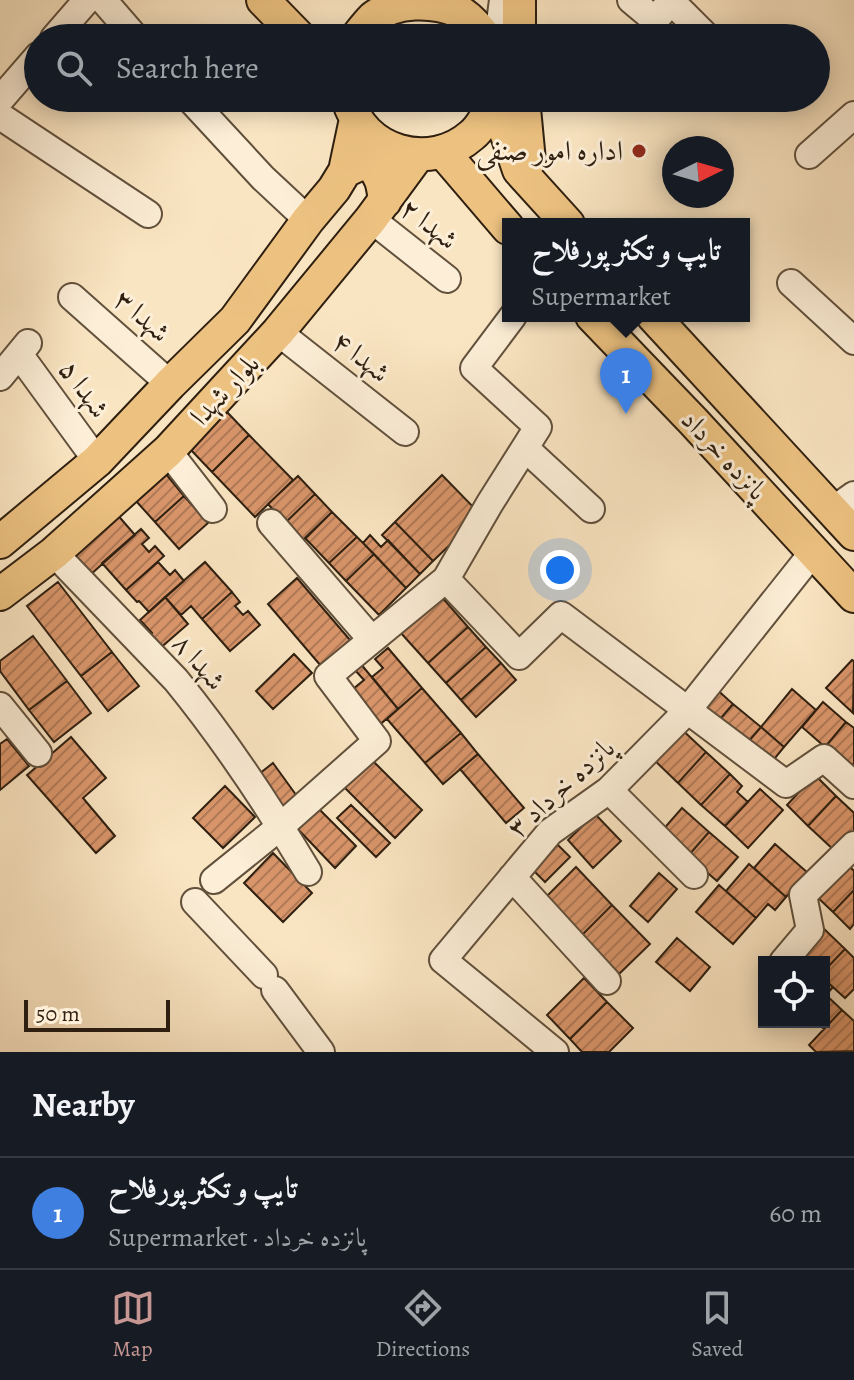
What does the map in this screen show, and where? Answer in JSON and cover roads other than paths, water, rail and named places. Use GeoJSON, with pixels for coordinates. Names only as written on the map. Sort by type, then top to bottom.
{"type":"FeatureCollection","features":[{"type":"Feature","properties":{"kind":"main road"},"geometry":{"type":"LineString","coordinates":[[263,0],[286,24]]}},
{"type":"Feature","properties":{"kind":"main road"},"geometry":{"type":"LineString","coordinates":[[519,0],[519,24]]}},
{"type":"Feature","properties":{"kind":"main road"},"geometry":{"type":"LineString","coordinates":[[369,24],[391,3],[439,2],[475,24]]}},
{"type":"Feature","properties":{"kind":"main road","name":"بلوار شهدا"},"geometry":{"type":"LineString","coordinates":[[1,540],[97,461],[235,320],[345,171],[352,112]]}},
{"type":"Feature","properties":{"kind":"main road"},"geometry":{"type":"LineString","coordinates":[[354,112],[373,138],[394,150],[430,154],[461,144],[476,133],[493,112]]}},
{"type":"Feature","properties":{"kind":"main road"},"geometry":{"type":"LineString","coordinates":[[508,112],[525,177]]}},
{"type":"Feature","properties":{"kind":"main road"},"geometry":{"type":"LineString","coordinates":[[430,154],[498,217]]}},
{"type":"Feature","properties":{"kind":"main road","name":"بلوار شهدا"},"geometry":{"type":"LineString","coordinates":[[0,594],[54,553],[168,451],[278,332],[378,210],[430,154]]}},
{"type":"Feature","properties":{"kind":"main road"},"geometry":{"type":"LineString","coordinates":[[498,217],[478,192],[477,177],[487,163],[503,156],[563,218]]}},
{"type":"Feature","properties":{"kind":"main road"},"geometry":{"type":"LineString","coordinates":[[345,171],[360,164],[371,165],[379,173],[383,184],[378,210]]}},
{"type":"Feature","properties":{"kind":"main road","name":"پانزده خرداد"},"geometry":{"type":"LineString","coordinates":[[598,322],[854,596]]}},
{"type":"Feature","properties":{"kind":"main road","name":"پانزده خرداد"},"geometry":{"type":"LineString","coordinates":[[659,322],[847,513]]}},
{"type":"Feature","properties":{"kind":"street"},"geometry":{"type":"LineString","coordinates":[[66,24],[87,0]]}},
{"type":"Feature","properties":{"kind":"street"},"geometry":{"type":"LineString","coordinates":[[103,0],[124,24]]}},
{"type":"Feature","properties":{"kind":"street"},"geometry":{"type":"LineString","coordinates":[[500,24],[503,0]]}},
{"type":"Feature","properties":{"kind":"street"},"geometry":{"type":"LineString","coordinates":[[631,0],[655,20],[672,1],[694,24]]}},
{"type":"Feature","properties":{"kind":"street"},"geometry":{"type":"LineString","coordinates":[[0,100],[24,72]]}},
{"type":"Feature","properties":{"kind":"street"},"geometry":{"type":"LineString","coordinates":[[202,112],[263,178],[308,220]]}},
{"type":"Feature","properties":{"kind":"street"},"geometry":{"type":"LineString","coordinates":[[809,155],[854,115]]}},
{"type":"Feature","properties":{"kind":"street"},"geometry":{"type":"LineString","coordinates":[[0,116],[148,214]]}},
{"type":"Feature","properties":{"kind":"street","name":"شهدا ۲"},"geometry":{"type":"LineString","coordinates":[[378,210],[447,279]]}},
{"type":"Feature","properties":{"kind":"street"},"geometry":{"type":"LineString","coordinates":[[791,283],[854,341]]}},
{"type":"Feature","properties":{"kind":"street","name":"شهدا ۳"},"geometry":{"type":"LineString","coordinates":[[72,297],[170,384]]}},
{"type":"Feature","properties":{"kind":"street"},"geometry":{"type":"LineString","coordinates":[[214,880],[377,741],[328,676],[446,579],[538,427],[474,368],[508,322]]}},
{"type":"Feature","properties":{"kind":"street","name":"شهدا ۴"},"geometry":{"type":"LineString","coordinates":[[278,332],[405,432]]}},
{"type":"Feature","properties":{"kind":"street","name":"شهدا ۵"},"geometry":{"type":"LineString","coordinates":[[0,377],[24,349],[97,461]]}},
{"type":"Feature","properties":{"kind":"street"},"geometry":{"type":"LineString","coordinates":[[525,448],[591,509]]}},
{"type":"Feature","properties":{"kind":"street"},"geometry":{"type":"LineString","coordinates":[[168,451],[213,509]]}},
{"type":"Feature","properties":{"kind":"street"},"geometry":{"type":"LineString","coordinates":[[271,523],[372,640]]}},
{"type":"Feature","properties":{"kind":"street","name":"پانزده خرداد ۳"},"geometry":{"type":"LineString","coordinates":[[555,1052],[443,960],[550,832],[609,790],[687,711],[814,551]]}},
{"type":"Feature","properties":{"kind":"street","name":"شهدا ۸"},"geometry":{"type":"LineString","coordinates":[[54,553],[183,689],[251,780],[308,872]]}},
{"type":"Feature","properties":{"kind":"street"},"geometry":{"type":"LineString","coordinates":[[446,579],[519,656],[561,615],[786,784],[824,758],[854,785]]}},
{"type":"Feature","properties":{"kind":"street"},"geometry":{"type":"LineString","coordinates":[[0,706],[38,753]]}},
{"type":"Feature","properties":{"kind":"street"},"geometry":{"type":"LineString","coordinates":[[609,790],[694,875]]}},
{"type":"Feature","properties":{"kind":"street"},"geometry":{"type":"LineString","coordinates":[[788,956],[810,930],[803,895],[854,845]]}},
{"type":"Feature","properties":{"kind":"street"},"geometry":{"type":"LineString","coordinates":[[512,877],[607,981]]}},
{"type":"Feature","properties":{"kind":"street"},"geometry":{"type":"LineString","coordinates":[[195,902],[270,983],[321,1052]]}},
{"type":"Feature","properties":{"kind":"place","name":"اداره امور صنفی"},"geometry":{"type":"Point","coordinates":[639,151]}},
{"type":"Feature","properties":{"kind":"place","name":"تایپ و تکثر پورفلاح"},"geometry":{"type":"Point","coordinates":[626,414]}}]}
